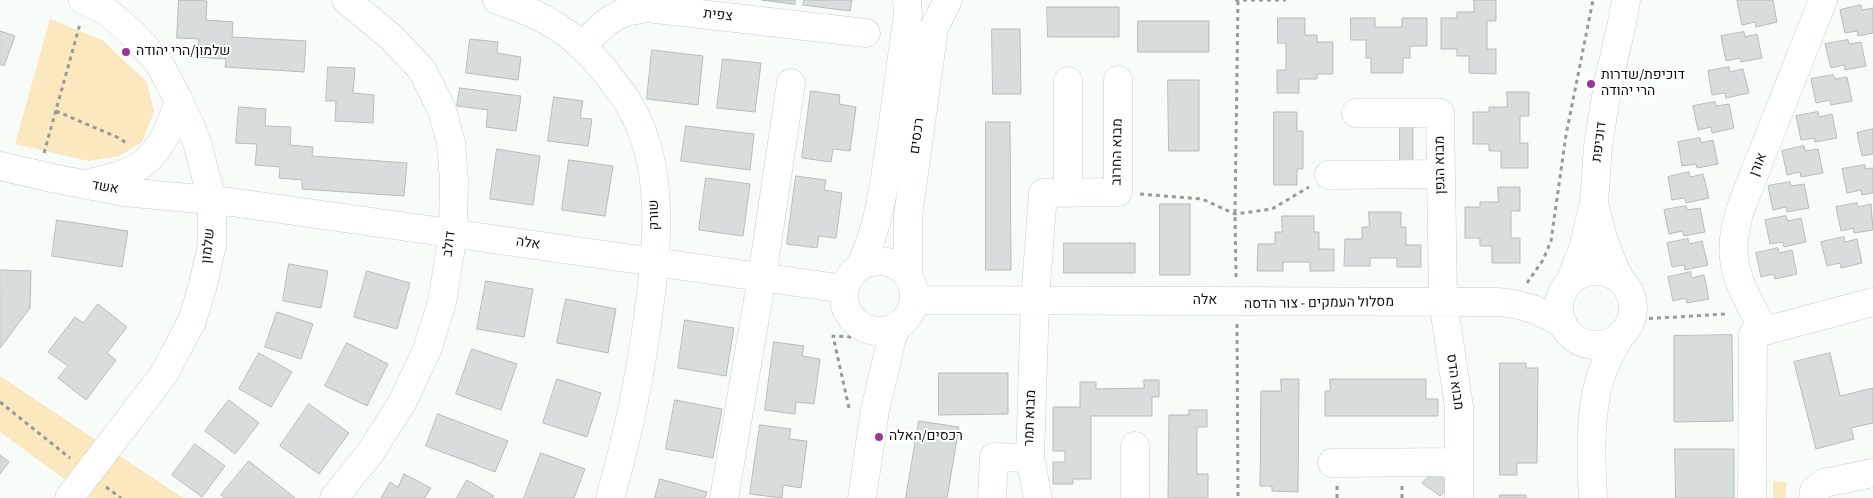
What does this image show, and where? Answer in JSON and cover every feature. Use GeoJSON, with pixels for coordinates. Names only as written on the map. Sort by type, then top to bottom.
{"type":"FeatureCollection","features":[{"type":"Feature","properties":{"kind":"street","name":"דולב"},"geometry":{"type":"LineString","coordinates":[[334,498],[370,453],[397,411],[427,350],[442,302],[453,234],[454,180],[451,143],[442,110],[422,70],[392,37],[346,0]]}},
{"type":"Feature","properties":{"kind":"street","name":"שורק"},"geometry":{"type":"LineString","coordinates":[[497,0],[536,15],[568,34],[597,61],[630,106],[648,147],[657,215],[656,262],[646,334],[633,404],[610,498]]}},
{"type":"Feature","properties":{"kind":"street","name":"רכסים"},"geometry":{"type":"LineString","coordinates":[[861,265],[876,227],[885,184],[908,14],[907,0]]}},
{"type":"Feature","properties":{"kind":"street","name":"רכסים"},"geometry":{"type":"LineString","coordinates":[[911,288],[908,216],[932,37],[934,28],[948,0]]}},
{"type":"Feature","properties":{"kind":"street","name":"אורן"},"geometry":{"type":"LineString","coordinates":[[1759,322],[1735,271],[1733,253],[1737,223],[1743,202],[1823,0]]}},
{"type":"Feature","properties":{"kind":"street","name":"שלמון"},"geometry":{"type":"LineString","coordinates":[[69,498],[164,374],[192,321],[203,286],[212,245],[212,200],[197,142],[179,101],[159,64],[131,32],[106,11],[85,1]]}},
{"type":"Feature","properties":{"kind":"street","name":"צפית"},"geometry":{"type":"LineString","coordinates":[[581,46],[608,22],[624,12],[648,8],[866,33]]}},
{"type":"Feature","properties":{"kind":"street","name":"דוכיפת"},"geometry":{"type":"LineString","coordinates":[[1568,284],[1583,249],[1594,203],[1598,146],[1608,84],[1627,8]]}},
{"type":"Feature","properties":{"kind":"street","name":"מבוא החרוב"},"geometry":{"type":"LineString","coordinates":[[1035,300],[1043,192],[1118,192],[1118,80]]}},
{"type":"Feature","properties":{"kind":"street"},"geometry":{"type":"LineString","coordinates":[[1068,81],[1068,192]]}},
{"type":"Feature","properties":{"kind":"street"},"geometry":{"type":"LineString","coordinates":[[724,498],[762,277],[791,83]]}},
{"type":"Feature","properties":{"kind":"street"},"geometry":{"type":"LineString","coordinates":[[85,185],[130,172],[150,158],[169,132],[179,101]]}},
{"type":"Feature","properties":{"kind":"street","name":"מבוא הגפן"},"geometry":{"type":"LineString","coordinates":[[1356,113],[1440,113],[1443,301]]}},
{"type":"Feature","properties":{"kind":"street","name":"אשד"},"geometry":{"type":"LineString","coordinates":[[0,166],[124,192],[212,200]]}},
{"type":"Feature","properties":{"kind":"street"},"geometry":{"type":"LineString","coordinates":[[1329,175],[1441,174]]}},
{"type":"Feature","properties":{"kind":"street","name":"אלה"},"geometry":{"type":"LineString","coordinates":[[212,200],[845,289]]}},
{"type":"Feature","properties":{"kind":"street","name":"דוכיפת"},"geometry":{"type":"LineString","coordinates":[[1594,203],[1605,247],[1622,282]]}},
{"type":"Feature","properties":{"kind":"street"},"geometry":{"type":"LineString","coordinates":[[873,261],[885,261],[900,268],[911,288],[907,317],[879,332],[852,318],[845,308],[844,296],[846,284],[852,273],[861,265],[873,261]]}},
{"type":"Feature","properties":{"kind":"street"},"geometry":{"type":"LineString","coordinates":[[1593,498],[1594,410],[1588,375],[1559,308],[1561,296],[1568,284],[1584,273],[1596,271],[1613,275],[1622,282],[1630,296],[1632,308],[1626,326],[1608,357],[1602,373],[1594,410]]}},
{"type":"Feature","properties":{"kind":"street","name":"אלה"},"geometry":{"type":"LineString","coordinates":[[1496,302],[1568,284]]}},
{"type":"Feature","properties":{"kind":"street","name":"אלה"},"geometry":{"type":"LineString","coordinates":[[911,288],[1035,300],[1496,302],[1516,304],[1538,310],[1568,330]]}},
{"type":"Feature","properties":{"kind":"street","name":"מבוא תמר"},"geometry":{"type":"LineString","coordinates":[[992,498],[994,456],[1030,458],[1035,300]]}},
{"type":"Feature","properties":{"kind":"street","name":"מבוא הדס"},"geometry":{"type":"LineString","coordinates":[[1443,301],[1458,396],[1459,498]]}},
{"type":"Feature","properties":{"kind":"street"},"geometry":{"type":"LineString","coordinates":[[1752,498],[1753,334],[1759,322],[1873,302]]}},
{"type":"Feature","properties":{"kind":"street"},"geometry":{"type":"LineString","coordinates":[[1568,330],[1590,344],[1602,344],[1613,340],[1626,326]]}},
{"type":"Feature","properties":{"kind":"street"},"geometry":{"type":"LineString","coordinates":[[862,498],[875,410],[879,332]]}},
{"type":"Feature","properties":{"kind":"street"},"geometry":{"type":"LineString","coordinates":[[1135,446],[1135,498]]}},
{"type":"Feature","properties":{"kind":"street"},"geometry":{"type":"LineString","coordinates":[[1030,458],[1038,498]]}},
{"type":"Feature","properties":{"kind":"street"},"geometry":{"type":"LineString","coordinates":[[1332,463],[1459,462]]}},
{"type":"Feature","properties":{"kind":"street"},"geometry":{"type":"LineString","coordinates":[[1813,498],[1814,490],[1824,483],[1873,474]]}},
{"type":"Feature","properties":{"kind":"path"},"geometry":{"type":"LineString","coordinates":[[1238,498],[1235,214],[1237,0],[1286,0]]}},
{"type":"Feature","properties":{"kind":"path"},"geometry":{"type":"LineString","coordinates":[[1526,296],[1527,282],[1543,260],[1551,241],[1566,135],[1593,0]]}},
{"type":"Feature","properties":{"kind":"path"},"geometry":{"type":"LineString","coordinates":[[38,175],[85,1]]}},
{"type":"Feature","properties":{"kind":"path"},"geometry":{"type":"LineString","coordinates":[[56,111],[119,138],[150,158]]}},
{"type":"Feature","properties":{"kind":"path"},"geometry":{"type":"LineString","coordinates":[[1118,192],[1202,199],[1235,214],[1272,209],[1329,175]]}},
{"type":"Feature","properties":{"kind":"path"},"geometry":{"type":"LineString","coordinates":[[1626,326],[1759,322]]}},
{"type":"Feature","properties":{"kind":"path"},"geometry":{"type":"LineString","coordinates":[[848,414],[849,405],[833,336],[879,332]]}},
{"type":"Feature","properties":{"kind":"path"},"geometry":{"type":"LineString","coordinates":[[0,402],[121,498]]}},
{"type":"Feature","properties":{"kind":"shaded area"},"geometry":{"type":"Polygon","coordinates":[[[50,19],[102,40],[147,82],[154,112],[142,142],[119,156],[88,161],[15,144],[50,19]]]}},
{"type":"Feature","properties":{"kind":"shaded area"},"geometry":{"type":"Polygon","coordinates":[[[0,376],[183,498],[90,498],[0,432],[0,376]]]}},
{"type":"Feature","properties":{"kind":"shaded area"},"geometry":{"type":"Polygon","coordinates":[[[1773,481],[1786,482],[1786,498],[1773,498],[1773,481]]]}},
{"type":"Feature","properties":{"kind":"building"},"geometry":{"type":"Polygon","coordinates":[[[179,0],[207,1],[206,20],[233,22],[232,37],[306,41],[304,72],[225,67],[226,59],[198,57],[199,39],[177,38],[179,0]]]}},
{"type":"Feature","properties":{"kind":"building"},"geometry":{"type":"Polygon","coordinates":[[[762,0],[795,0],[795,4],[762,0]]]}},
{"type":"Feature","properties":{"kind":"building"},"geometry":{"type":"Polygon","coordinates":[[[804,0],[852,0],[850,11],[803,5],[804,0]]]}},
{"type":"Feature","properties":{"kind":"building"},"geometry":{"type":"Polygon","coordinates":[[[1474,0],[1496,0],[1496,21],[1487,21],[1487,49],[1496,49],[1496,74],[1469,73],[1469,56],[1457,56],[1457,49],[1441,49],[1441,18],[1457,18],[1457,12],[1474,12],[1474,0]]]}},
{"type":"Feature","properties":{"kind":"building"},"geometry":{"type":"Polygon","coordinates":[[[1773,0],[1777,22],[1756,27],[1755,22],[1742,25],[1737,1],[1773,0]]]}},
{"type":"Feature","properties":{"kind":"building"},"geometry":{"type":"Polygon","coordinates":[[[1861,5],[1862,10],[1873,8],[1873,33],[1858,36],[1857,31],[1845,33],[1840,10],[1861,5]]]}},
{"type":"Feature","properties":{"kind":"building"},"geometry":{"type":"Polygon","coordinates":[[[1047,7],[1119,7],[1119,37],[1048,37],[1047,7]]]}},
{"type":"Feature","properties":{"kind":"building"},"geometry":{"type":"Polygon","coordinates":[[[1278,18],[1305,18],[1305,35],[1317,35],[1317,42],[1333,42],[1333,74],[1317,74],[1317,79],[1299,79],[1299,93],[1277,93],[1277,70],[1286,70],[1286,43],[1278,43],[1278,18]]]}},
{"type":"Feature","properties":{"kind":"building"},"geometry":{"type":"Polygon","coordinates":[[[1351,18],[1375,18],[1375,27],[1402,27],[1402,18],[1427,18],[1427,46],[1410,46],[1410,58],[1403,58],[1403,73],[1371,73],[1371,58],[1366,58],[1366,40],[1351,40],[1351,18]]]}},
{"type":"Feature","properties":{"kind":"building"},"geometry":{"type":"Polygon","coordinates":[[[1138,21],[1209,21],[1209,52],[1138,52],[1138,21]]]}},
{"type":"Feature","properties":{"kind":"building"},"geometry":{"type":"Polygon","coordinates":[[[992,29],[1020,29],[1021,94],[993,94],[992,29]]]}},
{"type":"Feature","properties":{"kind":"building"},"geometry":{"type":"Polygon","coordinates":[[[0,31],[15,36],[4,66],[0,64],[0,31]]]}},
{"type":"Feature","properties":{"kind":"building"},"geometry":{"type":"Polygon","coordinates":[[[1744,32],[1745,37],[1757,34],[1762,58],[1741,62],[1740,58],[1726,61],[1721,36],[1744,32]]]}},
{"type":"Feature","properties":{"kind":"building"},"geometry":{"type":"Polygon","coordinates":[[[470,39],[498,42],[497,53],[521,57],[518,80],[466,73],[470,39]]]}},
{"type":"Feature","properties":{"kind":"building"},"geometry":{"type":"Polygon","coordinates":[[[1848,40],[1849,44],[1861,42],[1866,66],[1845,70],[1844,65],[1831,68],[1825,44],[1848,40]]]}},
{"type":"Feature","properties":{"kind":"building"},"geometry":{"type":"Polygon","coordinates":[[[652,50],[703,56],[698,105],[647,99],[652,50]]]}},
{"type":"Feature","properties":{"kind":"building"},"geometry":{"type":"Polygon","coordinates":[[[723,59],[761,63],[755,112],[717,108],[723,59]]]}},
{"type":"Feature","properties":{"kind":"building"},"geometry":{"type":"Polygon","coordinates":[[[328,67],[355,68],[353,93],[374,95],[373,123],[335,121],[336,101],[326,101],[328,67]]]}},
{"type":"Feature","properties":{"kind":"building"},"geometry":{"type":"Polygon","coordinates":[[[1729,67],[1730,72],[1743,69],[1749,93],[1726,98],[1725,93],[1712,95],[1708,71],[1729,67]]]}},
{"type":"Feature","properties":{"kind":"building"},"geometry":{"type":"Polygon","coordinates":[[[1833,75],[1835,79],[1847,77],[1852,101],[1831,105],[1830,100],[1816,103],[1811,79],[1833,75]]]}},
{"type":"Feature","properties":{"kind":"building"},"geometry":{"type":"Polygon","coordinates":[[[1168,80],[1199,80],[1199,151],[1169,151],[1168,80]]]}},
{"type":"Feature","properties":{"kind":"building"},"geometry":{"type":"Polygon","coordinates":[[[460,88],[521,96],[516,131],[486,127],[488,110],[457,106],[460,88]]]}},
{"type":"Feature","properties":{"kind":"building"},"geometry":{"type":"Polygon","coordinates":[[[811,91],[840,95],[839,104],[856,107],[850,151],[833,149],[831,162],[802,158],[811,91]]]}},
{"type":"Feature","properties":{"kind":"building"},"geometry":{"type":"Polygon","coordinates":[[[1507,92],[1529,92],[1529,116],[1520,116],[1520,143],[1528,143],[1528,168],[1501,168],[1501,151],[1489,151],[1489,144],[1473,144],[1473,112],[1489,112],[1489,107],[1507,107],[1507,92]]]}},
{"type":"Feature","properties":{"kind":"building"},"geometry":{"type":"Polygon","coordinates":[[[554,97],[583,101],[580,118],[592,119],[588,146],[548,141],[554,97]]]}},
{"type":"Feature","properties":{"kind":"building"},"geometry":{"type":"Polygon","coordinates":[[[1715,102],[1716,106],[1729,104],[1734,128],[1712,133],[1711,127],[1698,130],[1693,106],[1715,102]]]}},
{"type":"Feature","properties":{"kind":"building"},"geometry":{"type":"Polygon","coordinates":[[[239,107],[266,109],[265,126],[291,127],[290,145],[313,147],[312,156],[407,163],[404,196],[302,189],[302,180],[279,178],[280,167],[255,165],[257,144],[236,143],[239,107]]]}},
{"type":"Feature","properties":{"kind":"building"},"geometry":{"type":"Polygon","coordinates":[[[1274,112],[1297,112],[1297,131],[1303,131],[1303,169],[1297,169],[1297,185],[1274,185],[1274,112]]]}},
{"type":"Feature","properties":{"kind":"building"},"geometry":{"type":"Polygon","coordinates":[[[1818,112],[1819,117],[1832,114],[1837,138],[1815,142],[1814,138],[1801,140],[1796,116],[1818,112]]]}},
{"type":"Feature","properties":{"kind":"building"},"geometry":{"type":"Polygon","coordinates":[[[986,122],[1010,122],[1011,270],[986,270],[986,122]]]}},
{"type":"Feature","properties":{"kind":"building"},"geometry":{"type":"Polygon","coordinates":[[[1400,125],[1413,125],[1413,161],[1400,161],[1400,125]]]}},
{"type":"Feature","properties":{"kind":"building"},"geometry":{"type":"Polygon","coordinates":[[[686,126],[754,134],[750,170],[681,161],[686,126]]]}},
{"type":"Feature","properties":{"kind":"building"},"geometry":{"type":"Polygon","coordinates":[[[1873,129],[1873,154],[1862,156],[1857,133],[1873,129]]]}},
{"type":"Feature","properties":{"kind":"building"},"geometry":{"type":"Polygon","coordinates":[[[1700,138],[1701,143],[1713,140],[1718,164],[1697,168],[1696,164],[1682,166],[1678,142],[1700,138]]]}},
{"type":"Feature","properties":{"kind":"building"},"geometry":{"type":"Polygon","coordinates":[[[1804,146],[1805,151],[1818,149],[1823,173],[1801,177],[1800,172],[1787,175],[1782,151],[1804,146]]]}},
{"type":"Feature","properties":{"kind":"building"},"geometry":{"type":"Polygon","coordinates":[[[497,149],[540,156],[533,205],[490,199],[497,149]]]}},
{"type":"Feature","properties":{"kind":"building"},"geometry":{"type":"Polygon","coordinates":[[[569,160],[613,166],[605,216],[562,210],[569,160]]]}},
{"type":"Feature","properties":{"kind":"building"},"geometry":{"type":"Polygon","coordinates":[[[1865,165],[1865,169],[1873,168],[1873,193],[1862,195],[1861,190],[1847,193],[1842,169],[1865,165]]]}},
{"type":"Feature","properties":{"kind":"building"},"geometry":{"type":"Polygon","coordinates":[[[1689,172],[1690,177],[1703,174],[1709,198],[1686,203],[1685,198],[1672,200],[1668,177],[1689,172]]]}},
{"type":"Feature","properties":{"kind":"building"},"geometry":{"type":"Polygon","coordinates":[[[796,176],[826,180],[824,190],[842,193],[836,238],[819,236],[817,248],[787,244],[796,176]]]}},
{"type":"Feature","properties":{"kind":"building"},"geometry":{"type":"Polygon","coordinates":[[[706,178],[750,184],[743,236],[699,230],[706,178]]]}},
{"type":"Feature","properties":{"kind":"building"},"geometry":{"type":"Polygon","coordinates":[[[1790,182],[1791,186],[1804,184],[1809,208],[1787,212],[1786,207],[1773,210],[1768,186],[1790,182]]]}},
{"type":"Feature","properties":{"kind":"building"},"geometry":{"type":"Polygon","coordinates":[[[1498,187],[1520,187],[1520,211],[1511,211],[1511,238],[1520,238],[1520,263],[1492,263],[1492,246],[1480,246],[1480,238],[1465,238],[1465,207],[1480,207],[1480,202],[1498,202],[1498,187]]]}},
{"type":"Feature","properties":{"kind":"building"},"geometry":{"type":"Polygon","coordinates":[[[1857,203],[1858,207],[1871,204],[1873,230],[1854,233],[1854,228],[1841,231],[1836,207],[1857,203]]]}},
{"type":"Feature","properties":{"kind":"building"},"geometry":{"type":"Polygon","coordinates":[[[1160,204],[1190,204],[1190,275],[1160,275],[1160,204]]]}},
{"type":"Feature","properties":{"kind":"building"},"geometry":{"type":"Polygon","coordinates":[[[1686,206],[1687,210],[1700,208],[1705,232],[1684,236],[1682,231],[1669,234],[1664,210],[1686,206]]]}},
{"type":"Feature","properties":{"kind":"building"},"geometry":{"type":"Polygon","coordinates":[[[1369,212],[1401,212],[1401,227],[1406,227],[1406,245],[1421,245],[1421,267],[1397,267],[1397,258],[1370,258],[1370,266],[1344,266],[1345,239],[1362,239],[1362,227],[1369,227],[1369,212]]]}},
{"type":"Feature","properties":{"kind":"building"},"geometry":{"type":"Polygon","coordinates":[[[1282,216],[1314,216],[1314,232],[1319,232],[1319,249],[1334,249],[1334,271],[1310,271],[1310,262],[1283,262],[1283,271],[1257,271],[1258,244],[1275,244],[1275,232],[1282,232],[1282,216]]]}},
{"type":"Feature","properties":{"kind":"building"},"geometry":{"type":"Polygon","coordinates":[[[1786,216],[1788,221],[1801,218],[1806,242],[1784,247],[1783,242],[1770,244],[1765,220],[1786,216]]]}},
{"type":"Feature","properties":{"kind":"building"},"geometry":{"type":"Polygon","coordinates":[[[57,220],[128,231],[122,267],[52,256],[57,220]]]}},
{"type":"Feature","properties":{"kind":"building"},"geometry":{"type":"Polygon","coordinates":[[[1844,237],[1845,242],[1857,239],[1862,263],[1841,268],[1840,263],[1827,266],[1821,242],[1844,237]]]}},
{"type":"Feature","properties":{"kind":"building"},"geometry":{"type":"Polygon","coordinates":[[[1688,239],[1689,244],[1702,241],[1708,265],[1685,270],[1684,265],[1672,267],[1667,243],[1688,239]]]}},
{"type":"Feature","properties":{"kind":"building"},"geometry":{"type":"Polygon","coordinates":[[[1064,243],[1135,243],[1135,273],[1064,273],[1064,243]]]}},
{"type":"Feature","properties":{"kind":"building"},"geometry":{"type":"Polygon","coordinates":[[[1778,248],[1779,253],[1792,250],[1797,274],[1775,279],[1774,274],[1761,277],[1756,253],[1778,248]]]}},
{"type":"Feature","properties":{"kind":"building"},"geometry":{"type":"Polygon","coordinates":[[[289,264],[328,271],[321,308],[283,301],[289,264]]]}},
{"type":"Feature","properties":{"kind":"building"},"geometry":{"type":"Polygon","coordinates":[[[0,270],[31,271],[30,308],[0,348],[0,270]]]}},
{"type":"Feature","properties":{"kind":"building"},"geometry":{"type":"Polygon","coordinates":[[[367,271],[410,283],[397,329],[354,317],[367,271]]]}},
{"type":"Feature","properties":{"kind":"building"},"geometry":{"type":"Polygon","coordinates":[[[1691,272],[1691,278],[1704,275],[1709,299],[1687,303],[1686,298],[1673,301],[1668,277],[1691,272]]]}},
{"type":"Feature","properties":{"kind":"building"},"geometry":{"type":"Polygon","coordinates":[[[486,281],[533,289],[524,337],[477,329],[486,281]]]}},
{"type":"Feature","properties":{"kind":"building"},"geometry":{"type":"Polygon","coordinates":[[[566,299],[616,309],[608,353],[557,343],[566,299]]]}},
{"type":"Feature","properties":{"kind":"building"},"geometry":{"type":"Polygon","coordinates":[[[98,304],[127,327],[107,353],[116,360],[86,400],[58,378],[68,366],[48,352],[75,317],[83,323],[98,304]]]}},
{"type":"Feature","properties":{"kind":"building"},"geometry":{"type":"Polygon","coordinates":[[[277,312],[313,324],[301,359],[265,347],[277,312]]]}},
{"type":"Feature","properties":{"kind":"building"},"geometry":{"type":"Polygon","coordinates":[[[685,320],[734,328],[726,376],[678,368],[685,320]]]}},
{"type":"Feature","properties":{"kind":"building"},"geometry":{"type":"Polygon","coordinates":[[[1732,335],[1733,421],[1674,422],[1674,336],[1732,335]]]}},
{"type":"Feature","properties":{"kind":"building"},"geometry":{"type":"Polygon","coordinates":[[[774,342],[804,346],[802,356],[820,359],[814,404],[796,402],[795,414],[765,410],[774,342]]]}},
{"type":"Feature","properties":{"kind":"building"},"geometry":{"type":"Polygon","coordinates":[[[347,343],[388,364],[367,406],[325,386],[347,343]]]}},
{"type":"Feature","properties":{"kind":"building"},"geometry":{"type":"Polygon","coordinates":[[[472,349],[517,364],[501,410],[456,394],[472,349]]]}},
{"type":"Feature","properties":{"kind":"building"},"geometry":{"type":"Polygon","coordinates":[[[259,353],[292,372],[271,407],[239,389],[259,353]]]}},
{"type":"Feature","properties":{"kind":"building"},"geometry":{"type":"Polygon","coordinates":[[[1830,353],[1840,396],[1873,388],[1873,423],[1851,428],[1854,439],[1816,449],[1794,362],[1830,353]]]}},
{"type":"Feature","properties":{"kind":"building"},"geometry":{"type":"Polygon","coordinates":[[[1500,363],[1526,363],[1526,368],[1538,368],[1537,463],[1517,463],[1517,475],[1500,475],[1500,363]]]}},
{"type":"Feature","properties":{"kind":"building"},"geometry":{"type":"Polygon","coordinates":[[[939,373],[1008,373],[1008,414],[939,415],[939,373]]]}},
{"type":"Feature","properties":{"kind":"building"},"geometry":{"type":"Polygon","coordinates":[[[557,379],[601,393],[587,437],[543,423],[557,379]]]}},
{"type":"Feature","properties":{"kind":"building"},"geometry":{"type":"Polygon","coordinates":[[[1281,379],[1299,379],[1298,492],[1272,491],[1272,486],[1260,486],[1261,391],[1281,391],[1281,379]]]}},
{"type":"Feature","properties":{"kind":"building"},"geometry":{"type":"Polygon","coordinates":[[[1330,379],[1426,379],[1426,399],[1438,399],[1438,416],[1325,416],[1325,391],[1330,391],[1330,379]]]}},
{"type":"Feature","properties":{"kind":"building"},"geometry":{"type":"Polygon","coordinates":[[[1144,380],[1159,380],[1159,397],[1152,397],[1152,416],[1091,416],[1091,479],[1073,479],[1073,484],[1053,484],[1053,462],[1065,462],[1065,451],[1053,451],[1053,407],[1080,407],[1080,382],[1096,382],[1096,389],[1144,388],[1144,380]]]}},
{"type":"Feature","properties":{"kind":"building"},"geometry":{"type":"Polygon","coordinates":[[[229,400],[259,423],[235,454],[205,431],[229,400]]]}},
{"type":"Feature","properties":{"kind":"building"},"geometry":{"type":"Polygon","coordinates":[[[675,400],[722,409],[713,458],[666,449],[675,400]]]}},
{"type":"Feature","properties":{"kind":"building"},"geometry":{"type":"Polygon","coordinates":[[[309,404],[349,433],[319,474],[280,446],[309,404]]]}},
{"type":"Feature","properties":{"kind":"building"},"geometry":{"type":"Polygon","coordinates":[[[1189,410],[1207,410],[1207,427],[1197,427],[1197,474],[1208,474],[1208,498],[1168,498],[1169,415],[1189,415],[1189,410]]]}},
{"type":"Feature","properties":{"kind":"building"},"geometry":{"type":"Polygon","coordinates":[[[438,414],[508,441],[495,472],[426,446],[438,414]]]}},
{"type":"Feature","properties":{"kind":"building"},"geometry":{"type":"Polygon","coordinates":[[[919,421],[959,427],[947,498],[906,498],[919,421]]]}},
{"type":"Feature","properties":{"kind":"building"},"geometry":{"type":"Polygon","coordinates":[[[760,425],[791,429],[789,439],[807,441],[801,488],[783,485],[782,498],[750,494],[760,425]]]}},
{"type":"Feature","properties":{"kind":"building"},"geometry":{"type":"Polygon","coordinates":[[[195,444],[225,466],[202,497],[172,475],[195,444]]]}},
{"type":"Feature","properties":{"kind":"building"},"geometry":{"type":"Polygon","coordinates":[[[1675,449],[1734,449],[1734,498],[1676,498],[1675,449]]]}},
{"type":"Feature","properties":{"kind":"building"},"geometry":{"type":"Polygon","coordinates":[[[541,453],[585,469],[574,498],[524,498],[541,453]]]}},
{"type":"Feature","properties":{"kind":"building"},"geometry":{"type":"Polygon","coordinates":[[[0,455],[9,462],[0,474],[0,455]]]}},
{"type":"Feature","properties":{"kind":"building"},"geometry":{"type":"Polygon","coordinates":[[[249,461],[295,498],[225,498],[221,495],[249,461]]]}},
{"type":"Feature","properties":{"kind":"building"},"geometry":{"type":"Polygon","coordinates":[[[1435,472],[1451,485],[1440,496],[1422,483],[1435,472]]]}},
{"type":"Feature","properties":{"kind":"building"},"geometry":{"type":"Polygon","coordinates":[[[404,474],[431,488],[425,498],[381,498],[390,482],[398,487],[404,474]]]}},
{"type":"Feature","properties":{"kind":"building"},"geometry":{"type":"Polygon","coordinates":[[[660,479],[707,492],[705,498],[655,498],[660,479]]]}},
{"type":"Feature","properties":{"kind":"building"},"geometry":{"type":"Polygon","coordinates":[[[467,480],[494,496],[492,498],[457,498],[467,480]]]}},
{"type":"Feature","properties":{"kind":"building"},"geometry":{"type":"Polygon","coordinates":[[[1500,495],[1526,495],[1526,498],[1500,498],[1500,495]]]}},
{"type":"Feature","properties":{"kind":"place","name":"שלמון/הרי יהודה"},"geometry":{"type":"Point","coordinates":[126,52]}},
{"type":"Feature","properties":{"kind":"place","name":"דוכיפת/שדרות הרי יהודה"},"geometry":{"type":"Point","coordinates":[1591,84]}},
{"type":"Feature","properties":{"kind":"place","name":"רכסים/האלה"},"geometry":{"type":"Point","coordinates":[879,437]}}]}
